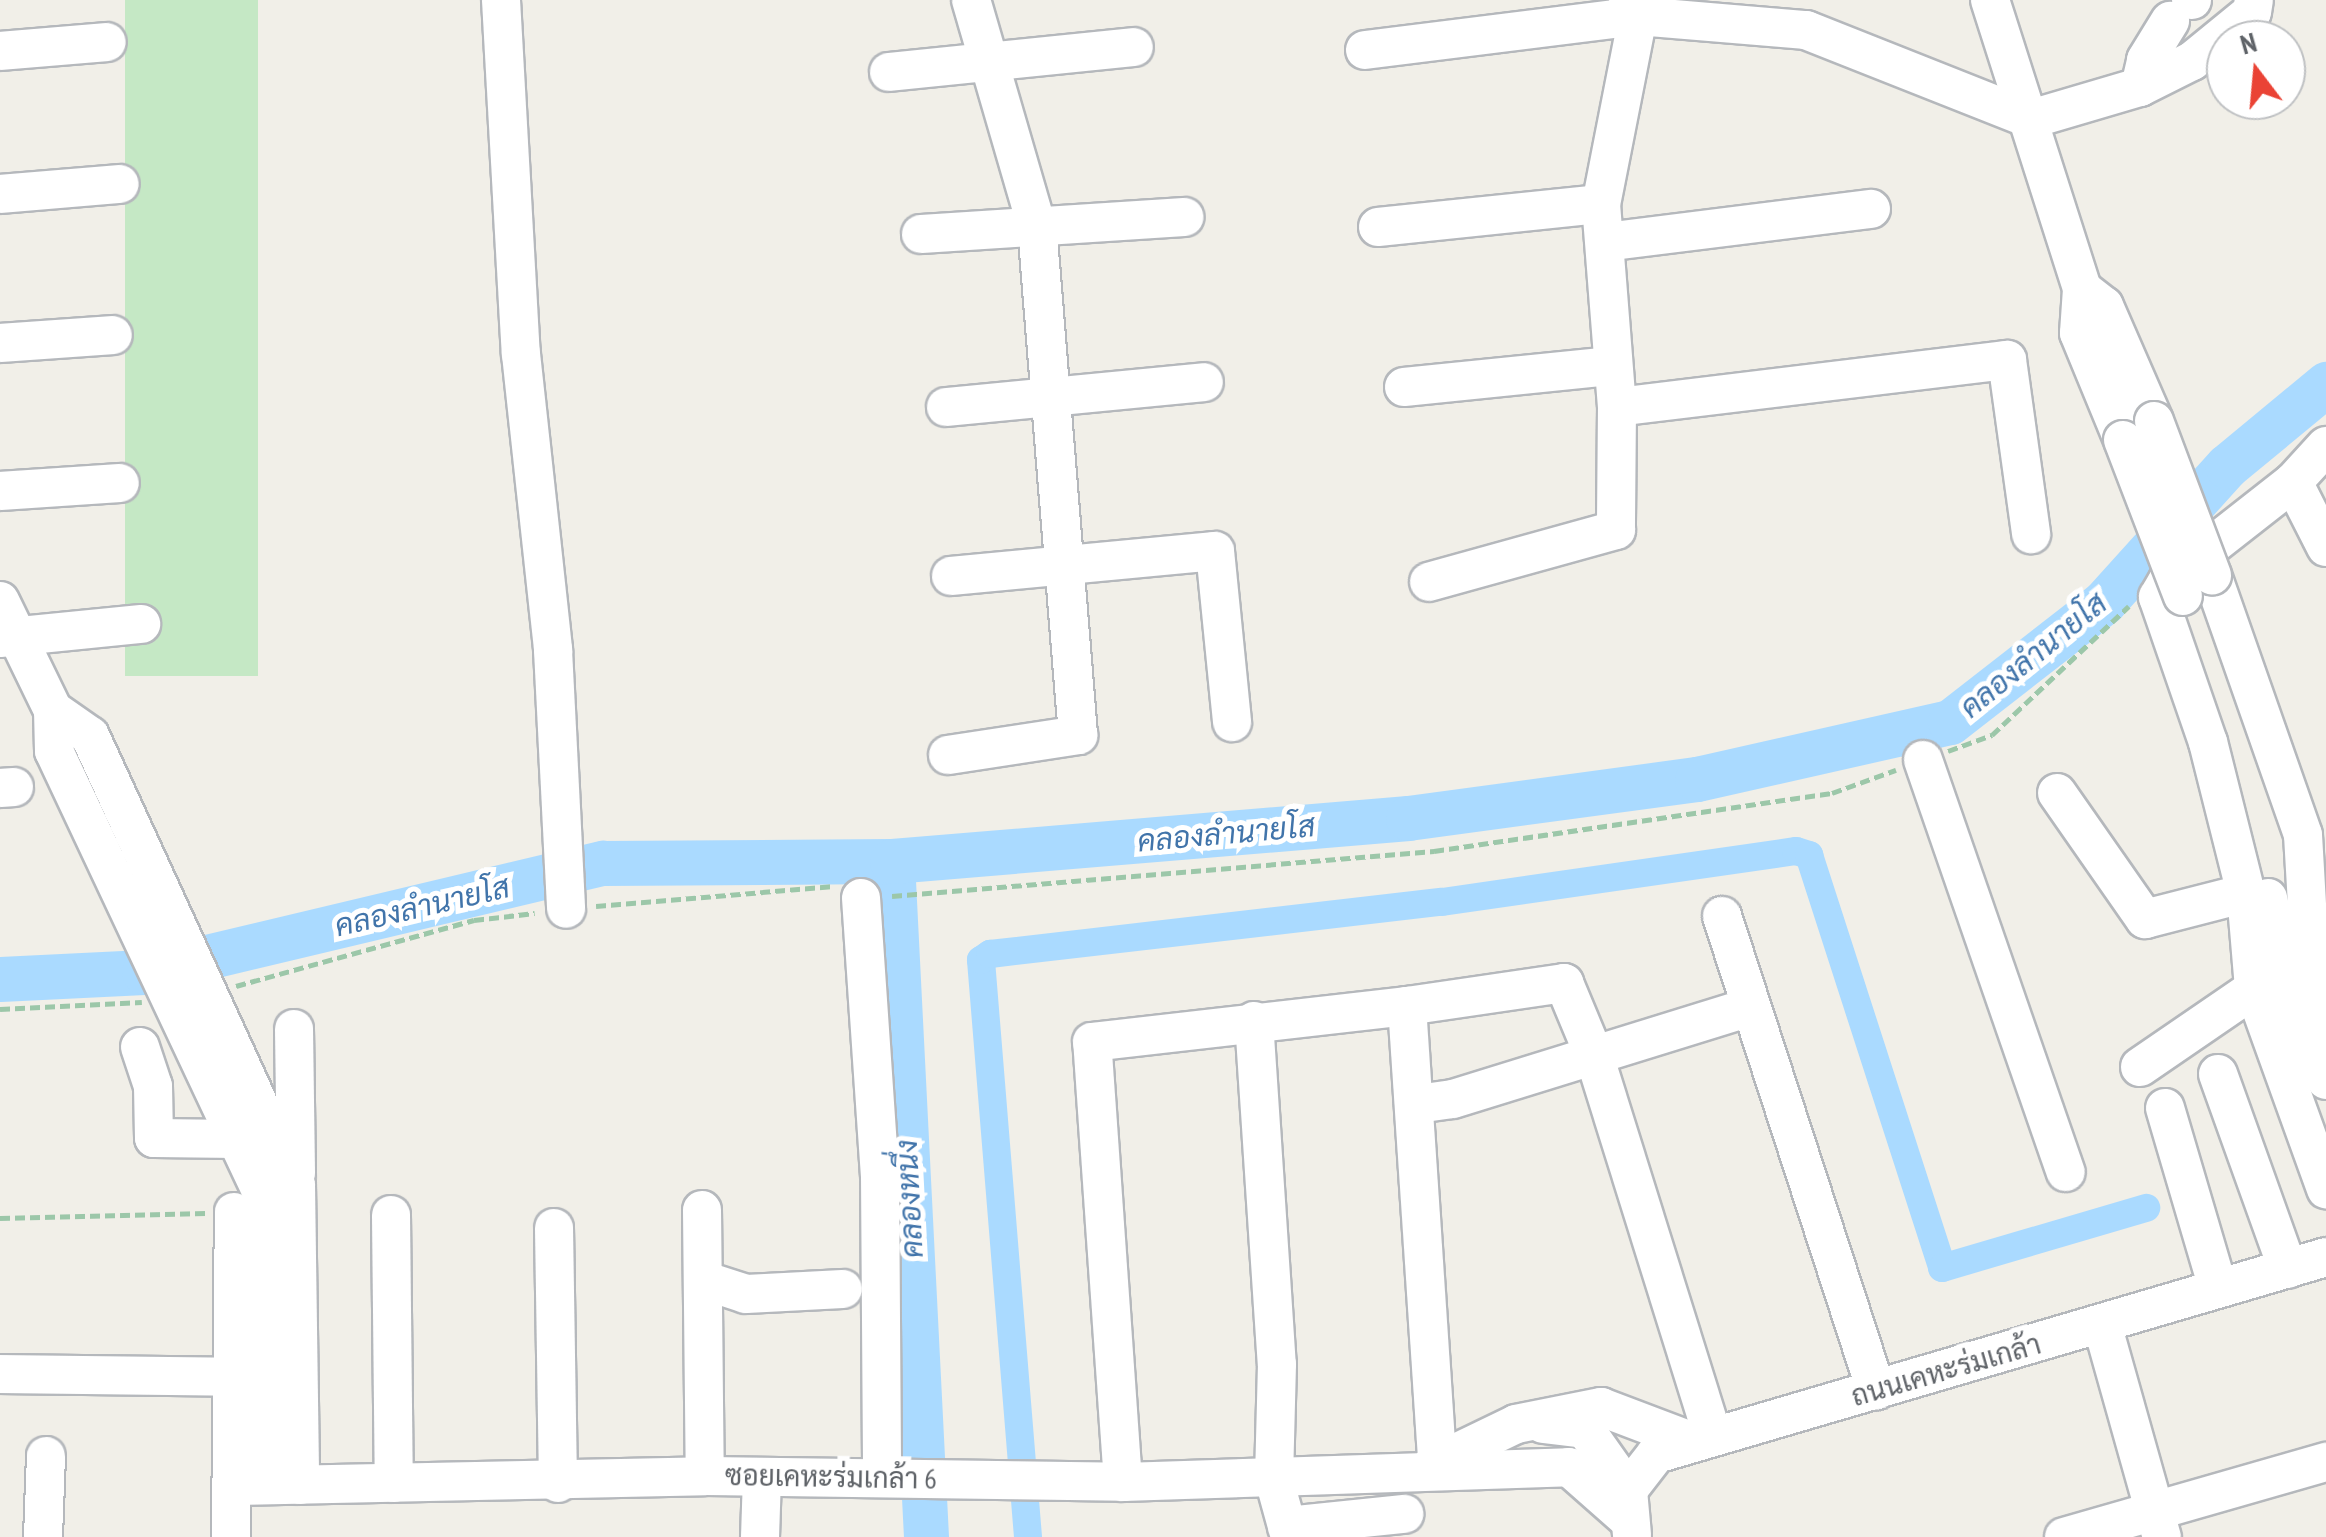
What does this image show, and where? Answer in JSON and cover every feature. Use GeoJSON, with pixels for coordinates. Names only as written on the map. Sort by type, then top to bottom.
{"type":"FeatureCollection","features":[{"type":"Feature","properties":{"kind":"street"},"geometry":{"type":"LineString","coordinates":[[502,0],[521,354],[553,650],[558,837],[566,909]]}},
{"type":"Feature","properties":{"kind":"street"},"geometry":{"type":"LineString","coordinates":[[948,755],[1078,735],[1037,227],[971,0]]}},
{"type":"Feature","properties":{"kind":"street"},"geometry":{"type":"LineString","coordinates":[[1990,0],[2082,289],[2075,320],[2139,430],[2198,586],[2303,835],[2308,922],[2326,1038]]}},
{"type":"Feature","properties":{"kind":"street"},"geometry":{"type":"LineString","coordinates":[[1366,50],[1633,8],[1806,30],[2031,119],[2140,87],[2192,61],[2252,12],[2254,0]]}},
{"type":"Feature","properties":{"kind":"street"},"geometry":{"type":"LineString","coordinates":[[2140,87],[2146,60],[2184,7]]}},
{"type":"Feature","properties":{"kind":"street"},"geometry":{"type":"LineString","coordinates":[[1429,582],[1616,530],[1617,407],[1602,204],[1633,8]]}},
{"type":"Feature","properties":{"kind":"street"},"geometry":{"type":"LineString","coordinates":[[0,51],[107,42]]}},
{"type":"Feature","properties":{"kind":"street"},"geometry":{"type":"LineString","coordinates":[[889,72],[1134,46]]}},
{"type":"Feature","properties":{"kind":"street"},"geometry":{"type":"LineString","coordinates":[[0,194],[120,184]]}},
{"type":"Feature","properties":{"kind":"street"},"geometry":{"type":"LineString","coordinates":[[1378,228],[1602,204]]}},
{"type":"Feature","properties":{"kind":"street"},"geometry":{"type":"LineString","coordinates":[[1605,242],[1871,209]]}},
{"type":"Feature","properties":{"kind":"street"},"geometry":{"type":"LineString","coordinates":[[921,234],[1184,217]]}},
{"type":"Feature","properties":{"kind":"street"},"geometry":{"type":"LineString","coordinates":[[0,343],[113,335]]}},
{"type":"Feature","properties":{"kind":"street"},"geometry":{"type":"LineString","coordinates":[[1617,407],[2007,360],[2030,534]]}},
{"type":"Feature","properties":{"kind":"street"},"geometry":{"type":"LineString","coordinates":[[1404,388],[1612,366]]}},
{"type":"Feature","properties":{"kind":"street"},"geometry":{"type":"LineString","coordinates":[[946,407],[1204,382]]}},
{"type":"Feature","properties":{"kind":"street"},"geometry":{"type":"LineString","coordinates":[[2326,446],[2293,482],[2168,580],[2158,597],[2208,742],[2246,893],[2254,989],[2326,1189]]}},
{"type":"Feature","properties":{"kind":"street"},"geometry":{"type":"LineString","coordinates":[[2293,482],[2326,547]]}},
{"type":"Feature","properties":{"kind":"street"},"geometry":{"type":"LineString","coordinates":[[0,492],[120,483]]}},
{"type":"Feature","properties":{"kind":"street"},"geometry":{"type":"LineString","coordinates":[[951,576],[1215,550],[1232,722]]}},
{"type":"Feature","properties":{"kind":"street"},"geometry":{"type":"LineString","coordinates":[[2198,586],[2258,834],[2296,1028],[2326,1080]]}},
{"type":"Feature","properties":{"kind":"street"},"geometry":{"type":"LineString","coordinates":[[0,601],[7,638],[53,710],[90,736],[158,930],[255,1152],[263,1195],[267,1485]]}},
{"type":"Feature","properties":{"kind":"street"},"geometry":{"type":"LineString","coordinates":[[7,638],[141,624]]}},
{"type":"Feature","properties":{"kind":"street"},"geometry":{"type":"LineString","coordinates":[[1923,760],[2066,1172]]}},
{"type":"Feature","properties":{"kind":"street"},"geometry":{"type":"LineString","coordinates":[[2056,793],[2146,918],[2246,893]]}},
{"type":"Feature","properties":{"kind":"street"},"geometry":{"type":"LineString","coordinates":[[861,898],[880,1175],[891,1478]]}},
{"type":"Feature","properties":{"kind":"street"},"geometry":{"type":"LineString","coordinates":[[1722,916],[1876,1391]]}},
{"type":"Feature","properties":{"kind":"street"},"geometry":{"type":"LineString","coordinates":[[1124,1482],[1092,1042],[1406,1006],[1560,980],[1594,1055],[1702,1438]]}},
{"type":"Feature","properties":{"kind":"street"},"geometry":{"type":"LineString","coordinates":[[2140,1067],[2254,989]]}},
{"type":"Feature","properties":{"kind":"street"},"geometry":{"type":"LineString","coordinates":[[1406,1006],[1417,1104],[1434,1465]]}},
{"type":"Feature","properties":{"kind":"street"},"geometry":{"type":"LineString","coordinates":[[1417,1104],[1453,1099],[1751,1006]]}},
{"type":"Feature","properties":{"kind":"street"},"geometry":{"type":"LineString","coordinates":[[1254,1021],[1277,1364],[1274,1478],[1289,1531],[1404,1514]]}},
{"type":"Feature","properties":{"kind":"street"},"geometry":{"type":"LineString","coordinates":[[231,1537],[267,1485],[296,1185],[294,1029]]}},
{"type":"Feature","properties":{"kind":"street"},"geometry":{"type":"LineString","coordinates":[[140,1047],[152,1086],[154,1138],[255,1152],[296,1185]]}},
{"type":"Feature","properties":{"kind":"street"},"geometry":{"type":"LineString","coordinates":[[2218,1074],[2288,1269]]}},
{"type":"Feature","properties":{"kind":"street"},"geometry":{"type":"LineString","coordinates":[[2165,1108],[2218,1288]]}},
{"type":"Feature","properties":{"kind":"street"},"geometry":{"type":"LineString","coordinates":[[702,1210],[705,1476]]}},
{"type":"Feature","properties":{"kind":"street"},"geometry":{"type":"LineString","coordinates":[[234,1212],[235,1377],[267,1485]]}},
{"type":"Feature","properties":{"kind":"street"},"geometry":{"type":"LineString","coordinates":[[391,1215],[394,1484]]}},
{"type":"Feature","properties":{"kind":"street"},"geometry":{"type":"LineString","coordinates":[[554,1228],[558,1483]]}},
{"type":"Feature","properties":{"kind":"street","name":"ถนนเคหะร่มเกล้า"},"geometry":{"type":"LineString","coordinates":[[1629,1515],[1656,1454],[2326,1257]]}},
{"type":"Feature","properties":{"kind":"street"},"geometry":{"type":"LineString","coordinates":[[703,1280],[746,1294],[843,1290]]}},
{"type":"Feature","properties":{"kind":"street"},"geometry":{"type":"LineString","coordinates":[[2102,1324],[2159,1524]]}},
{"type":"Feature","properties":{"kind":"street"},"geometry":{"type":"LineString","coordinates":[[0,1374],[235,1377]]}},
{"type":"Feature","properties":{"kind":"street","name":"ซอยเคหะร่มเกล้า 6"},"geometry":{"type":"LineString","coordinates":[[1434,1465],[1516,1424],[1601,1407],[1702,1438]]}},
{"type":"Feature","properties":{"kind":"street","name":"ซอยเคหะร่มเกล้า 6"},"geometry":{"type":"LineString","coordinates":[[1516,1424],[1584,1429],[1608,1452],[1629,1515]]}},
{"type":"Feature","properties":{"kind":"street"},"geometry":{"type":"LineString","coordinates":[[43,1537],[46,1456]]}},
{"type":"Feature","properties":{"kind":"street"},"geometry":{"type":"LineString","coordinates":[[2064,1537],[2159,1524],[2326,1462]]}},
{"type":"Feature","properties":{"kind":"street","name":"ซอยเคหะร่มเกล้า 6"},"geometry":{"type":"LineString","coordinates":[[267,1485],[558,1483],[705,1476],[1124,1482],[1274,1478],[1434,1465],[1569,1467],[1629,1515]]}},
{"type":"Feature","properties":{"kind":"street"},"geometry":{"type":"LineString","coordinates":[[760,1537],[762,1477]]}},
{"type":"Feature","properties":{"kind":"path"},"geometry":{"type":"LineString","coordinates":[[226,989],[474,920],[837,886],[861,898],[1434,851],[1832,793],[1992,734],[2138,598]]}},
{"type":"Feature","properties":{"kind":"path"},"geometry":{"type":"LineString","coordinates":[[0,1009],[150,1002]]}},
{"type":"Feature","properties":{"kind":"path"},"geometry":{"type":"LineString","coordinates":[[0,1218],[234,1212]]}},
{"type":"Feature","properties":{"kind":"green space"},"geometry":{"type":"Polygon","coordinates":[[[125,0],[258,0],[258,676],[125,676],[125,0]]]}},
{"type":"Feature","properties":{"kind":"waterway","name":"คลองลำนายโส"},"geometry":{"type":"LineString","coordinates":[[0,979],[144,972],[603,863],[892,861],[1408,818],[1697,779],[1950,722],[2104,602],[2227,466],[2326,384]]}},
{"type":"Feature","properties":{"kind":"waterway"},"geometry":{"type":"LineString","coordinates":[[1028,1537],[981,960],[990,954],[1442,902],[1796,851],[1809,855],[1942,1268],[2146,1208]]}},
{"type":"Feature","properties":{"kind":"waterway","name":"คลองหนึ่ง"},"geometry":{"type":"LineString","coordinates":[[892,861],[926,1537]]}}]}
